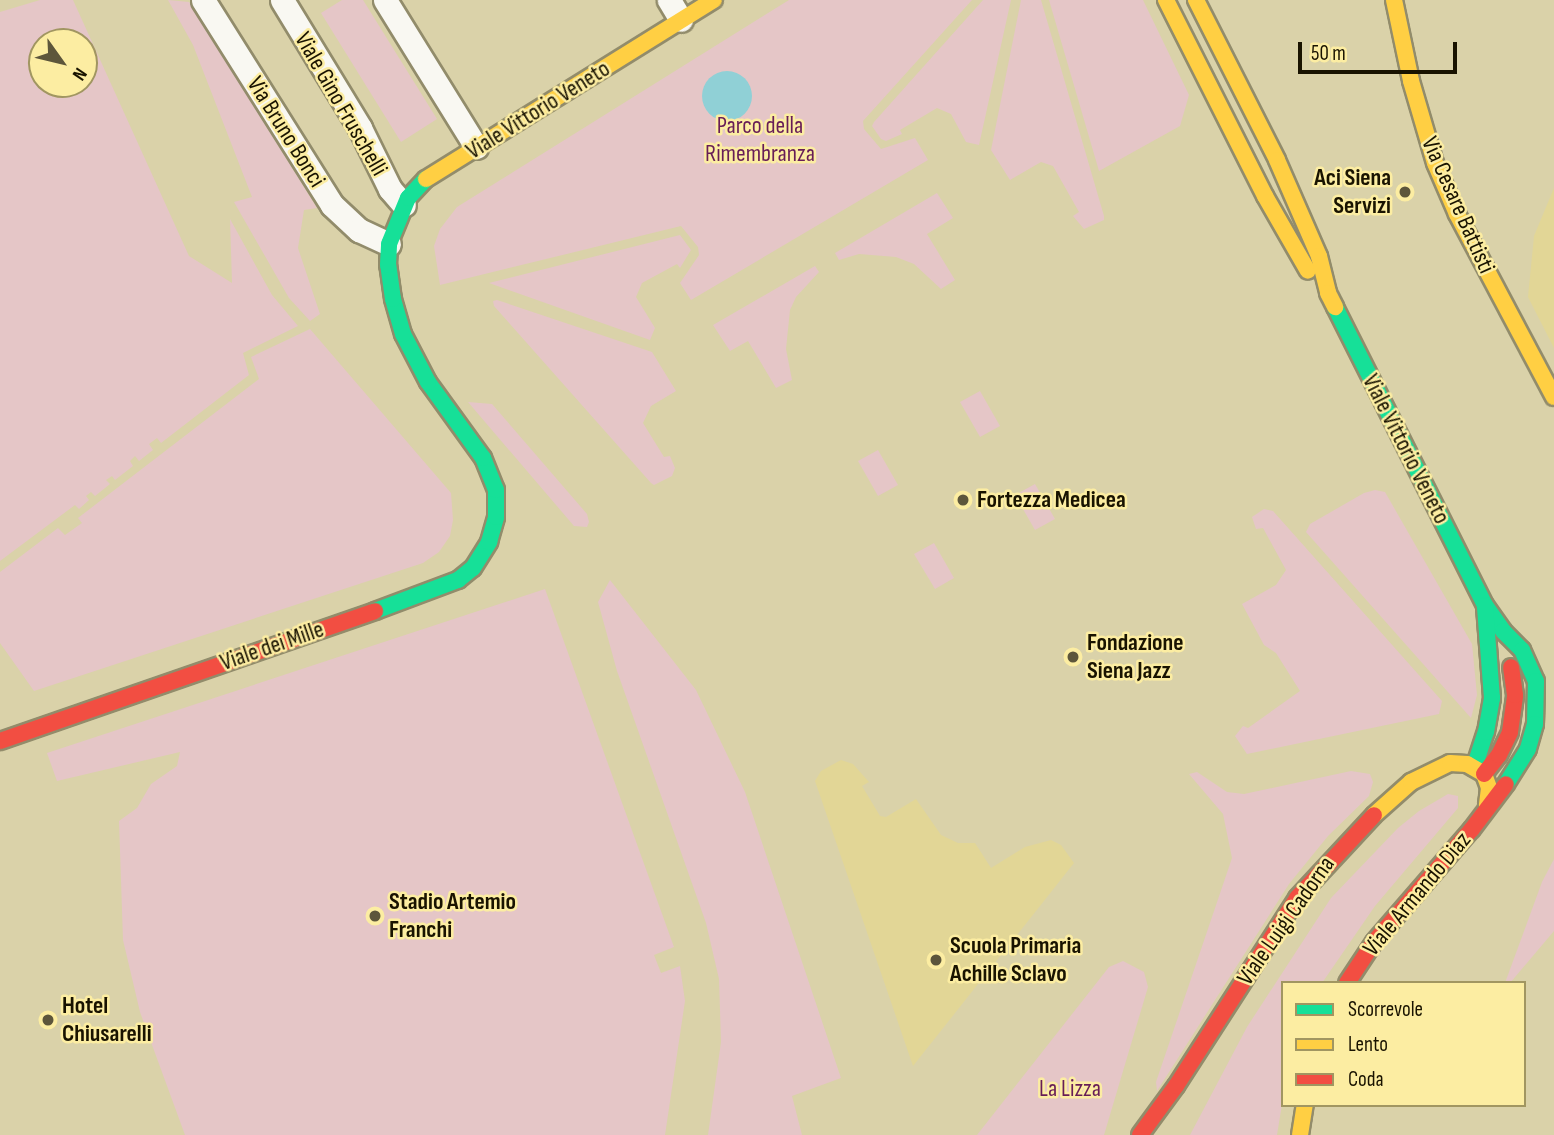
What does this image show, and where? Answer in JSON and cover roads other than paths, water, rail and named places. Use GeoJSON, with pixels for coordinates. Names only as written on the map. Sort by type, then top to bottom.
{"type":"FeatureCollection","features":[{"type":"Feature","properties":{"kind":"street","name":"Via Bruno Bonci"},"geometry":{"type":"LineString","coordinates":[[203,0],[332,205],[359,230],[389,244]]}},
{"type":"Feature","properties":{"kind":"street","name":"Viale Gino Fruschelli"},"geometry":{"type":"LineString","coordinates":[[282,0],[360,128],[390,189],[404,205]]}},
{"type":"Feature","properties":{"kind":"street"},"geometry":{"type":"LineString","coordinates":[[385,0],[476,148]]}},
{"type":"Feature","properties":{"kind":"street"},"geometry":{"type":"LineString","coordinates":[[669,0],[681,20]]}},
{"type":"Feature","properties":{"kind":"street","name":"Viale Vittorio Veneto"},"geometry":{"type":"LineString","coordinates":[[389,244],[404,205],[426,179],[714,0]]}},
{"type":"Feature","properties":{"kind":"street","name":"Viale Vittorio Veneto"},"geometry":{"type":"LineString","coordinates":[[1166,0],[1295,251],[1311,276],[1328,293]]}},
{"type":"Feature","properties":{"kind":"street","name":"Viale Vittorio Veneto"},"geometry":{"type":"LineString","coordinates":[[1196,0],[1282,172],[1319,257],[1328,293],[1485,604],[1503,631],[1522,650],[1534,672],[1537,713],[1524,758],[1511,779],[1487,805]]}},
{"type":"Feature","properties":{"kind":"street","name":"Via Cesare Battisti"},"geometry":{"type":"LineString","coordinates":[[1394,0],[1413,90],[1438,172],[1457,214],[1554,397]]}},
{"type":"Feature","properties":{"kind":"street","name":"Viale dei Mille"},"geometry":{"type":"LineString","coordinates":[[2,740],[450,584],[468,572],[483,555],[492,533],[496,490],[487,466],[429,382],[403,334],[391,289],[389,244]]}},
{"type":"Feature","properties":{"kind":"street","name":"Viale Vittorio Veneto"},"geometry":{"type":"LineString","coordinates":[[1479,771],[1492,698],[1485,604]]}},
{"type":"Feature","properties":{"kind":"street","name":"Viale Vittorio Veneto"},"geometry":{"type":"LineString","coordinates":[[1479,771],[1507,743],[1514,717],[1515,695],[1503,631]]}},
{"type":"Feature","properties":{"kind":"street","name":"Viale Luigi Cadorna"},"geometry":{"type":"LineString","coordinates":[[1140,1135],[1317,872],[1395,795],[1422,775],[1450,763],[1479,771]]}},
{"type":"Feature","properties":{"kind":"street"},"geometry":{"type":"LineString","coordinates":[[1479,771],[1489,788],[1487,805]]}},
{"type":"Feature","properties":{"kind":"street","name":"Viale Armando Diaz"},"geometry":{"type":"LineString","coordinates":[[1348,981],[1379,935],[1472,829],[1487,805]]}},
{"type":"Feature","properties":{"kind":"street"},"geometry":{"type":"LineString","coordinates":[[1300,1135],[1305,1107]]}},
{"type":"Feature","properties":{"kind":"water"},"geometry":{"type":"Polygon","coordinates":[[[727,71],[745,78],[752,96],[745,114],[727,121],[709,114],[702,96],[709,78],[727,71]]]}},
{"type":"Feature","properties":{"kind":"place","name":"Aci Siena Servizi"},"geometry":{"type":"Point","coordinates":[1405,192]}},
{"type":"Feature","properties":{"kind":"place","name":"Fortezza Medicea"},"geometry":{"type":"Point","coordinates":[963,500]}},
{"type":"Feature","properties":{"kind":"place","name":"Fondazione Siena Jazz"},"geometry":{"type":"Point","coordinates":[1073,657]}},
{"type":"Feature","properties":{"kind":"place","name":"Stadio Artemio Franchi"},"geometry":{"type":"Point","coordinates":[375,916]}},
{"type":"Feature","properties":{"kind":"place","name":"Scuola Primaria Achille Sclavo"},"geometry":{"type":"Point","coordinates":[936,960]}},
{"type":"Feature","properties":{"kind":"place","name":"Hotel Chiusarelli"},"geometry":{"type":"Point","coordinates":[48,1020]}},
{"type":"Feature","properties":{"kind":"park label","name":"Parco della Rimembranza"},"geometry":{"type":"Point","coordinates":[760,140]}},
{"type":"Feature","properties":{"kind":"park label","name":"La Lizza"},"geometry":{"type":"Point","coordinates":[1070,1089]}}]}
